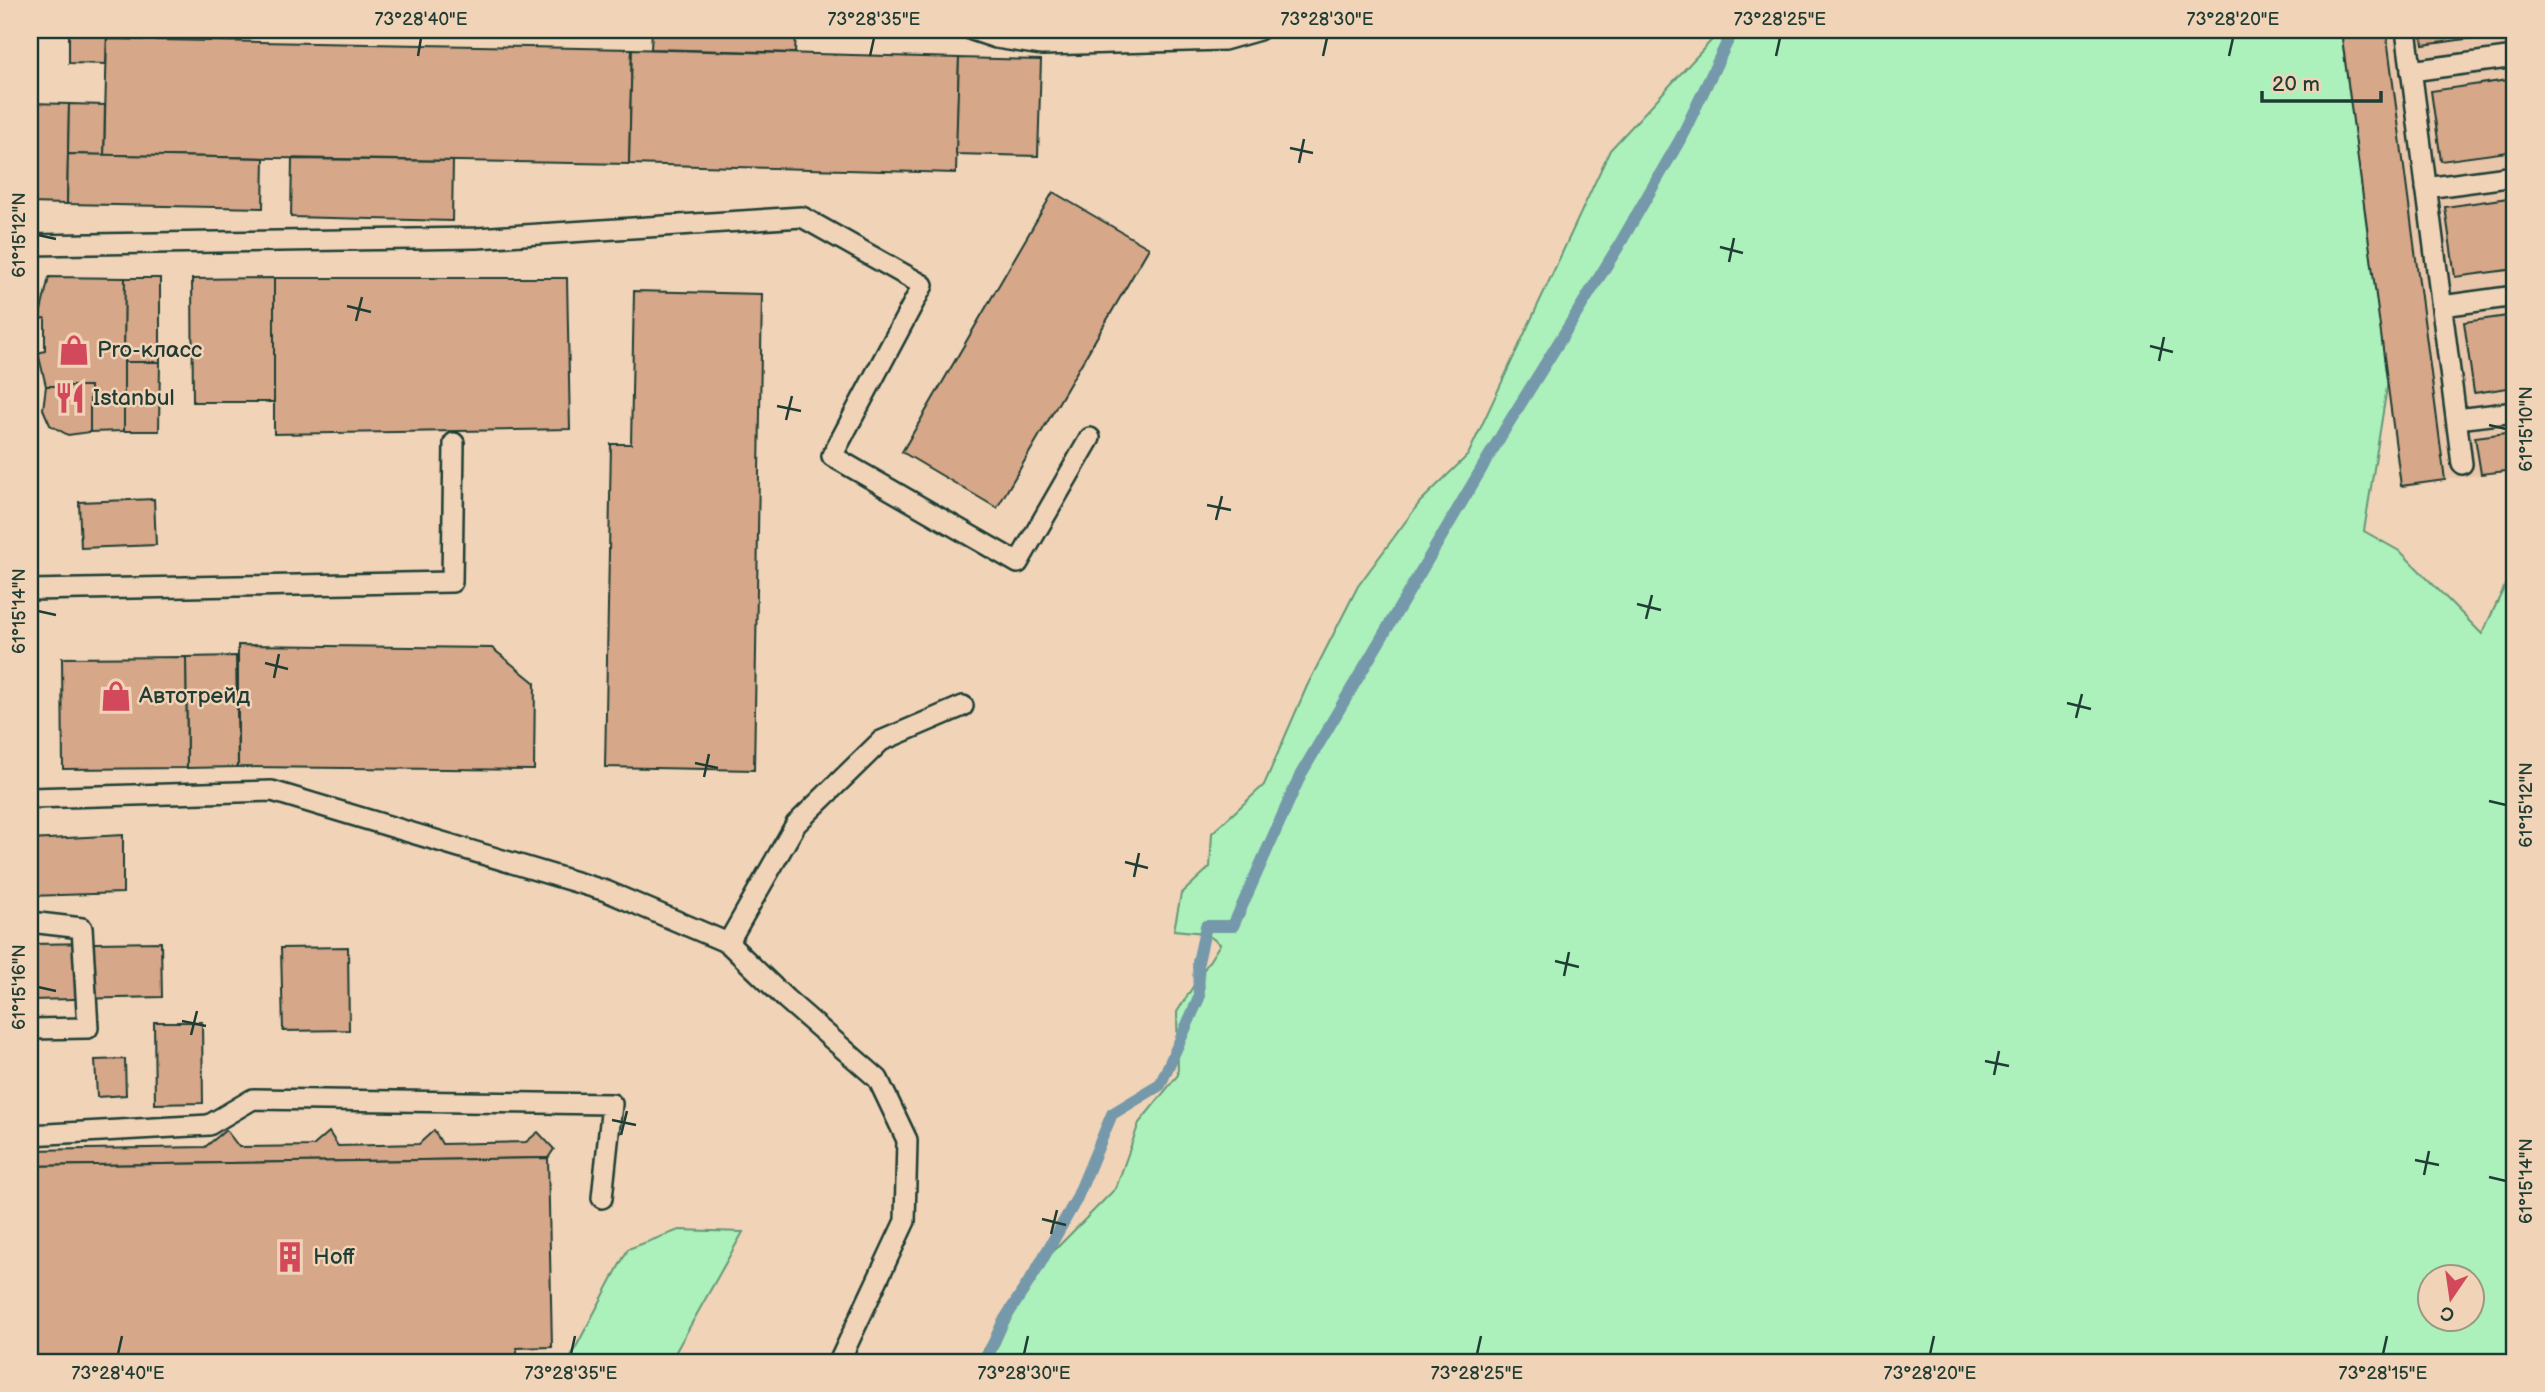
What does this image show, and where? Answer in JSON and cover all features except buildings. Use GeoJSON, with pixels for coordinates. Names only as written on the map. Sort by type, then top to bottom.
{"type":"FeatureCollection","features":[{"type":"Feature","properties":{"kind":"lane"},"geometry":{"type":"LineString","coordinates":[[972,30],[996,38],[1042,45],[1224,40],[1259,30]]}},
{"type":"Feature","properties":{"kind":"lane"},"geometry":{"type":"LineString","coordinates":[[2406,30],[2462,464]]}},
{"type":"Feature","properties":{"kind":"lane"},"geometry":{"type":"LineString","coordinates":[[2412,71],[2515,57]]}},
{"type":"Feature","properties":{"kind":"lane"},"geometry":{"type":"LineString","coordinates":[[2427,188],[2515,176]]}},
{"type":"Feature","properties":{"kind":"lane"},"geometry":{"type":"LineString","coordinates":[[30,245],[477,238],[802,217],[923,285],[832,456],[1018,563],[1090,438]]}},
{"type":"Feature","properties":{"kind":"lane"},"geometry":{"type":"LineString","coordinates":[[2442,306],[2515,296]]}},
{"type":"Feature","properties":{"kind":"lane"},"geometry":{"type":"LineString","coordinates":[[2457,419],[2515,412]]}},
{"type":"Feature","properties":{"kind":"lane"},"geometry":{"type":"LineString","coordinates":[[30,590],[452,582],[454,443]]}},
{"type":"Feature","properties":{"kind":"lane"},"geometry":{"type":"LineString","coordinates":[[728,943],[796,824],[880,741],[963,706]]}},
{"type":"Feature","properties":{"kind":"lane"},"geometry":{"type":"LineString","coordinates":[[30,798],[272,791],[606,891],[728,943],[786,999],[878,1079],[907,1140],[905,1221],[839,1362]]}},
{"type":"Feature","properties":{"kind":"lane"},"geometry":{"type":"LineString","coordinates":[[30,922],[82,928],[88,1028],[30,1029]]}},
{"type":"Feature","properties":{"kind":"lane"},"geometry":{"type":"LineString","coordinates":[[30,1135],[209,1125],[254,1099],[612,1104],[602,1198]]}},
{"type":"Feature","properties":{"kind":"shaded area"},"geometry":{"type":"Polygon","coordinates":[[[2341,30],[2515,30],[2515,470],[2401,486],[2341,30]]]}},
{"type":"Feature","properties":{"kind":"green space"},"geometry":{"type":"Polygon","coordinates":[[[1721,30],[2341,30],[2388,381],[2364,531],[2401,552],[2482,634],[2515,565],[2515,1362],[976,1362],[1035,1270],[1116,1188],[1139,1123],[1178,1075],[1177,1012],[1220,944],[1205,933],[1174,930],[1181,894],[1210,867],[1212,833],[1264,785],[1307,686],[1358,586],[1420,502],[1468,455],[1610,150],[1721,30]]]}},
{"type":"Feature","properties":{"kind":"green space"},"geometry":{"type":"Polygon","coordinates":[[[679,1230],[743,1232],[670,1362],[568,1362],[628,1249],[679,1230]]]}},
{"type":"Feature","properties":{"kind":"waterway"},"geometry":{"type":"LineString","coordinates":[[985,1362],[1003,1322],[1076,1200],[1112,1114],[1160,1085],[1199,998],[1198,962],[1206,926],[1233,926],[1301,774],[1508,424],[1618,247],[1681,138],[1733,30]]}},
{"type":"Feature","properties":{"kind":"place","name":"Pro-класс"},"geometry":{"type":"Point","coordinates":[74,350]}},
{"type":"Feature","properties":{"kind":"place","name":"Istanbul"},"geometry":{"type":"Point","coordinates":[70,398]}},
{"type":"Feature","properties":{"kind":"place","name":"Автотрейд"},"geometry":{"type":"Point","coordinates":[116,696]}},
{"type":"Feature","properties":{"kind":"place","name":"Hoff"},"geometry":{"type":"Point","coordinates":[290,1257]}}]}
